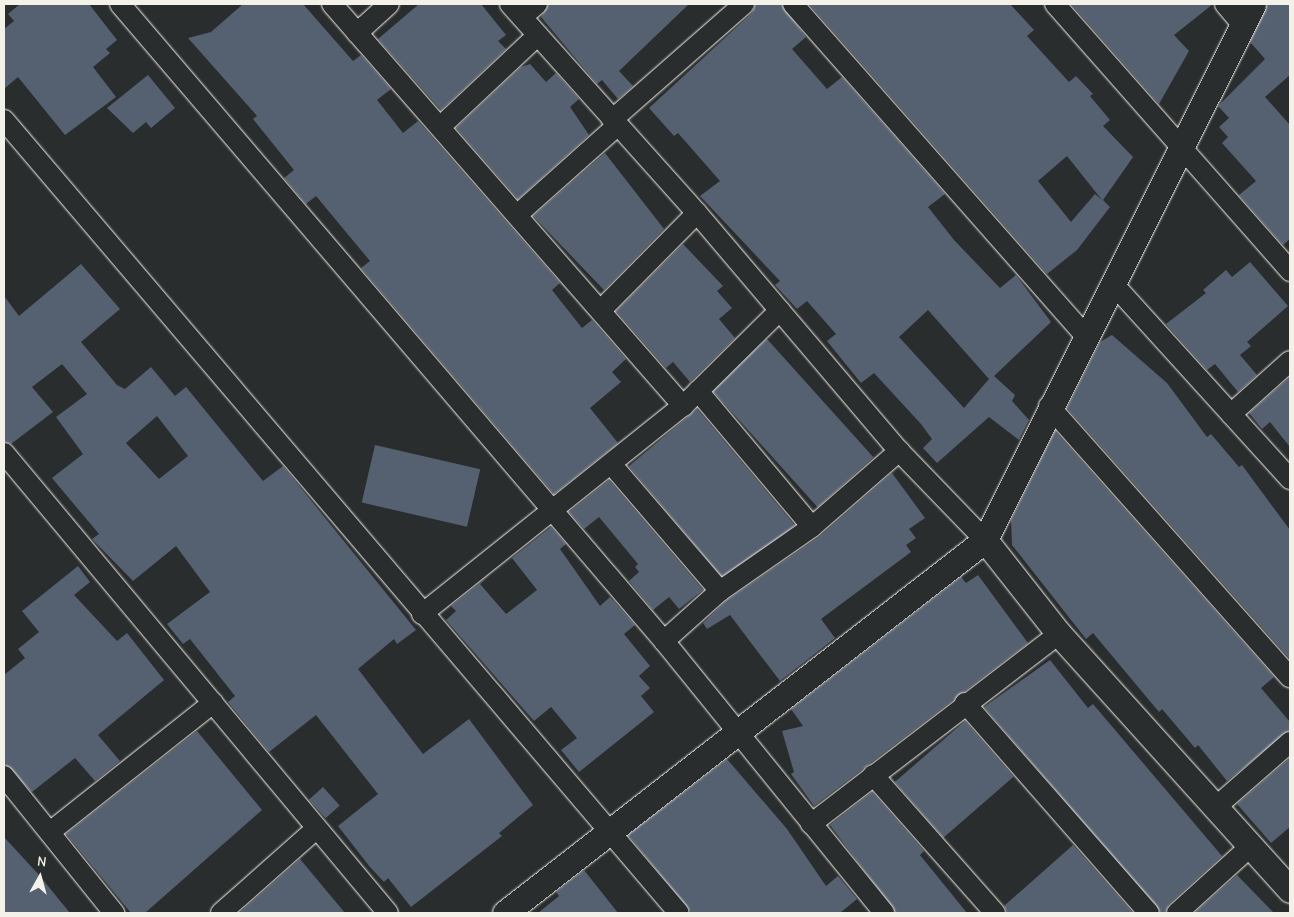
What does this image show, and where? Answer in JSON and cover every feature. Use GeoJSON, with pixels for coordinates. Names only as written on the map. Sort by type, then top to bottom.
{"type":"FeatureCollection","features":[{"type":"Feature","properties":{"kind":"street"},"geometry":{"type":"LineString","coordinates":[[120,4],[664,641],[737,734],[884,913]]}},
{"type":"Feature","properties":{"kind":"street"},"geometry":{"type":"LineString","coordinates":[[332,4],[683,406]]}},
{"type":"Feature","properties":{"kind":"street"},"geometry":{"type":"LineString","coordinates":[[357,33],[389,4]]}},
{"type":"Feature","properties":{"kind":"street"},"geometry":{"type":"LineString","coordinates":[[537,4],[516,10],[697,214],[899,451],[985,540],[1059,634],[1218,806],[1290,890]]}},
{"type":"Feature","properties":{"kind":"street"},"geometry":{"type":"LineString","coordinates":[[517,216],[615,122],[744,4]]}},
{"type":"Feature","properties":{"kind":"street"},"geometry":{"type":"LineString","coordinates":[[793,4],[1086,336]]}},
{"type":"Feature","properties":{"kind":"street"},"geometry":{"type":"LineString","coordinates":[[1055,4],[1290,271]]}},
{"type":"Feature","properties":{"kind":"street"},"geometry":{"type":"LineString","coordinates":[[505,913],[611,828],[737,734],[985,540],[1048,406],[1115,286],[1178,145],[1247,14],[1225,4]]}},
{"type":"Feature","properties":{"kind":"street"},"geometry":{"type":"LineString","coordinates":[[440,127],[538,35]]}},
{"type":"Feature","properties":{"kind":"street"},"geometry":{"type":"LineString","coordinates":[[4,120],[422,614],[611,828],[680,913]]}},
{"type":"Feature","properties":{"kind":"street"},"geometry":{"type":"LineString","coordinates":[[601,310],[697,214]]}},
{"type":"Feature","properties":{"kind":"street"},"geometry":{"type":"LineString","coordinates":[[1115,286],[1290,479]]}},
{"type":"Feature","properties":{"kind":"street"},"geometry":{"type":"LineString","coordinates":[[422,614],[554,512],[683,406],[780,310]]}},
{"type":"Feature","properties":{"kind":"street"},"geometry":{"type":"LineString","coordinates":[[1231,414],[1290,361]]}},
{"type":"Feature","properties":{"kind":"street"},"geometry":{"type":"LineString","coordinates":[[698,392],[812,527]]}},
{"type":"Feature","properties":{"kind":"street"},"geometry":{"type":"LineString","coordinates":[[1048,406],[1290,677]]}},
{"type":"Feature","properties":{"kind":"street"},"geometry":{"type":"LineString","coordinates":[[664,641],[720,591],[812,527],[899,451]]}},
{"type":"Feature","properties":{"kind":"street"},"geometry":{"type":"LineString","coordinates":[[4,453],[388,913]]}},
{"type":"Feature","properties":{"kind":"street"},"geometry":{"type":"LineString","coordinates":[[612,465],[720,591]]}},
{"type":"Feature","properties":{"kind":"street"},"geometry":{"type":"LineString","coordinates":[[811,824],[965,703],[1059,634]]}},
{"type":"Feature","properties":{"kind":"street"},"geometry":{"type":"LineString","coordinates":[[50,832],[213,703]]}},
{"type":"Feature","properties":{"kind":"street"},"geometry":{"type":"LineString","coordinates":[[965,703],[1149,913]]}},
{"type":"Feature","properties":{"kind":"street"},"geometry":{"type":"LineString","coordinates":[[1218,806],[1290,742]]}},
{"type":"Feature","properties":{"kind":"street"},"geometry":{"type":"LineString","coordinates":[[873,775],[995,913]]}},
{"type":"Feature","properties":{"kind":"street"},"geometry":{"type":"LineString","coordinates":[[4,776],[114,913]]}},
{"type":"Feature","properties":{"kind":"street"},"geometry":{"type":"LineString","coordinates":[[221,913],[316,829]]}},
{"type":"Feature","properties":{"kind":"street"},"geometry":{"type":"LineString","coordinates":[[1177,913],[1252,846]]}},
{"type":"Feature","properties":{"kind":"building"},"geometry":{"type":"Polygon","coordinates":[[[20,4],[89,4],[117,40],[106,49],[110,53],[93,67],[116,97],[65,135],[18,77],[4,89],[4,29],[14,21],[8,14],[20,4]]]}},
{"type":"Feature","properties":{"kind":"building"},"geometry":{"type":"Polygon","coordinates":[[[243,4],[303,4],[353,61],[361,55],[391,89],[377,100],[403,133],[418,121],[560,283],[552,290],[582,328],[592,320],[626,359],[612,372],[621,382],[590,408],[618,443],[554,494],[361,268],[370,261],[316,196],[306,204],[284,178],[294,170],[253,119],[257,116],[188,38],[211,32],[243,4]]]}},
{"type":"Feature","properties":{"kind":"building"},"geometry":{"type":"Polygon","coordinates":[[[419,4],[481,4],[506,35],[498,41],[506,49],[441,110],[378,39],[419,4]]]}},
{"type":"Feature","properties":{"kind":"building"},"geometry":{"type":"Polygon","coordinates":[[[549,4],[689,4],[619,71],[633,86],[618,99],[602,80],[597,84],[541,17],[549,4]]]}},
{"type":"Feature","properties":{"kind":"building"},"geometry":{"type":"Polygon","coordinates":[[[756,4],[781,4],[806,37],[792,49],[827,89],[842,77],[945,194],[928,207],[954,240],[1000,288],[1016,275],[1051,322],[994,376],[1015,395],[1012,401],[1029,420],[1019,440],[989,417],[937,463],[923,448],[932,439],[921,424],[874,373],[861,383],[827,341],[836,334],[807,301],[797,309],[775,285],[780,281],[700,196],[720,181],[678,133],[674,136],[649,108],[752,13],[756,4]],[[928,310],[899,337],[964,408],[989,379],[928,310]]]}},
{"type":"Feature","properties":{"kind":"building"},"geometry":{"type":"Polygon","coordinates":[[[809,4],[1010,4],[1034,30],[1027,36],[1069,82],[1076,76],[1093,94],[1090,96],[1110,120],[1103,126],[1133,157],[1103,200],[1110,207],[1077,250],[1047,274],[809,4]],[[1067,156],[1038,181],[1071,222],[1095,194],[1102,200],[1067,156]]]}},
{"type":"Feature","properties":{"kind":"building"},"geometry":{"type":"Polygon","coordinates":[[[1071,4],[1213,4],[1174,35],[1189,51],[1159,104],[1071,4]]]}},
{"type":"Feature","properties":{"kind":"building"},"geometry":{"type":"Polygon","coordinates":[[[1267,4],[1290,4],[1290,75],[1265,97],[1290,125],[1290,239],[1283,245],[1239,195],[1256,181],[1222,143],[1228,137],[1219,127],[1229,118],[1218,106],[1265,59],[1250,42],[1267,4]]]}},
{"type":"Feature","properties":{"kind":"building"},"geometry":{"type":"Polygon","coordinates":[[[530,64],[546,82],[556,73],[579,99],[570,107],[589,135],[518,199],[456,128],[521,67],[530,64]]]}},
{"type":"Feature","properties":{"kind":"building"},"geometry":{"type":"Polygon","coordinates":[[[148,75],[175,108],[151,128],[146,122],[133,133],[107,108],[148,75]]]}},
{"type":"Feature","properties":{"kind":"building"},"geometry":{"type":"Polygon","coordinates":[[[605,153],[664,229],[604,290],[533,216],[605,153]]]}},
{"type":"Feature","properties":{"kind":"building"},"geometry":{"type":"Polygon","coordinates":[[[683,244],[723,286],[717,291],[732,308],[719,319],[735,338],[690,382],[673,362],[666,368],[616,311],[683,244]]]}},
{"type":"Feature","properties":{"kind":"building"},"geometry":{"type":"Polygon","coordinates":[[[1250,262],[1288,306],[1247,342],[1251,346],[1240,355],[1257,375],[1238,392],[1215,364],[1207,370],[1166,324],[1206,293],[1203,290],[1226,270],[1232,277],[1250,262]]]}},
{"type":"Feature","properties":{"kind":"building"},"geometry":{"type":"Polygon","coordinates":[[[81,264],[120,309],[81,342],[117,385],[125,389],[151,367],[175,396],[186,387],[263,481],[283,466],[416,630],[397,644],[394,639],[358,669],[423,754],[469,719],[533,805],[499,833],[502,836],[411,907],[388,878],[384,882],[370,867],[338,826],[378,794],[316,715],[269,752],[228,702],[235,696],[190,639],[183,644],[167,624],[210,592],[176,546],[133,581],[92,539],[99,534],[52,478],[83,454],[56,417],[87,394],[62,364],[32,387],[53,412],[11,444],[4,441],[4,296],[19,316],[81,264]],[[157,416],[126,443],[159,479],[188,456],[157,416]]]}},
{"type":"Feature","properties":{"kind":"building"},"geometry":{"type":"Polygon","coordinates":[[[1112,335],[1167,383],[1207,437],[1211,434],[1239,467],[1242,465],[1290,530],[1290,659],[1067,408],[1100,342],[1112,335]]]}},
{"type":"Feature","properties":{"kind":"building"},"geometry":{"type":"Polygon","coordinates":[[[767,339],[873,457],[818,507],[711,389],[767,339]]]}},
{"type":"Feature","properties":{"kind":"building"},"geometry":{"type":"Polygon","coordinates":[[[1290,377],[1290,447],[1270,422],[1262,429],[1249,413],[1290,377]]]}},
{"type":"Feature","properties":{"kind":"building"},"geometry":{"type":"Polygon","coordinates":[[[697,409],[795,525],[727,583],[629,466],[697,409]]]}},
{"type":"Feature","properties":{"kind":"building"},"geometry":{"type":"Polygon","coordinates":[[[1055,431],[1274,677],[1261,688],[1290,722],[1290,730],[1227,781],[1198,745],[1195,748],[1162,709],[1159,712],[1093,633],[1086,639],[1012,545],[1011,520],[1055,431]]]}},
{"type":"Feature","properties":{"kind":"building"},"geometry":{"type":"Polygon","coordinates":[[[375,445],[480,469],[467,527],[362,502],[375,445]]]}},
{"type":"Feature","properties":{"kind":"building"},"geometry":{"type":"Polygon","coordinates":[[[892,473],[925,518],[909,529],[916,538],[906,545],[911,552],[821,619],[835,638],[780,681],[730,615],[707,629],[703,623],[727,600],[819,537],[892,473]]]}},
{"type":"Feature","properties":{"kind":"building"},"geometry":{"type":"Polygon","coordinates":[[[609,480],[703,590],[679,609],[669,597],[653,610],[629,581],[639,572],[635,567],[638,564],[599,517],[584,529],[569,512],[609,480]]]}},
{"type":"Feature","properties":{"kind":"building"},"geometry":{"type":"Polygon","coordinates":[[[551,527],[566,544],[560,549],[600,606],[610,597],[635,625],[624,634],[650,666],[639,676],[650,688],[641,696],[654,712],[579,772],[561,750],[577,738],[551,707],[534,721],[446,620],[456,611],[451,606],[490,575],[480,584],[506,614],[537,590],[512,558],[551,527]]]}},
{"type":"Feature","properties":{"kind":"building"},"geometry":{"type":"Polygon","coordinates":[[[78,566],[90,582],[74,595],[117,641],[127,633],[164,680],[98,735],[120,761],[95,781],[75,758],[32,792],[4,763],[4,675],[25,658],[18,649],[39,632],[22,611],[78,566]]]}},
{"type":"Feature","properties":{"kind":"building"},"geometry":{"type":"Polygon","coordinates":[[[978,575],[1028,643],[814,806],[791,774],[794,772],[782,731],[803,726],[791,709],[961,577],[966,583],[978,575]]]}},
{"type":"Feature","properties":{"kind":"building"},"geometry":{"type":"Polygon","coordinates":[[[1050,660],[1088,708],[1093,704],[1222,856],[1169,904],[1165,913],[1161,913],[984,707],[1050,660]]]}},
{"type":"Feature","properties":{"kind":"building"},"geometry":{"type":"Polygon","coordinates":[[[965,721],[1014,777],[943,838],[895,782],[965,721]]]}},
{"type":"Feature","properties":{"kind":"building"},"geometry":{"type":"Polygon","coordinates":[[[197,731],[262,810],[145,913],[131,913],[66,834],[197,731]]]}},
{"type":"Feature","properties":{"kind":"building"},"geometry":{"type":"Polygon","coordinates":[[[1290,758],[1290,827],[1271,843],[1237,804],[1290,758]]]}},
{"type":"Feature","properties":{"kind":"building"},"geometry":{"type":"Polygon","coordinates":[[[727,759],[787,829],[826,886],[838,876],[857,899],[840,913],[692,913],[628,835],[727,759]]]}},
{"type":"Feature","properties":{"kind":"building"},"geometry":{"type":"Polygon","coordinates":[[[323,787],[340,806],[326,818],[309,800],[323,787]]]}},
{"type":"Feature","properties":{"kind":"building"},"geometry":{"type":"Polygon","coordinates":[[[872,792],[924,851],[920,855],[967,913],[896,913],[830,825],[872,792]]]}},
{"type":"Feature","properties":{"kind":"building"},"geometry":{"type":"Polygon","coordinates":[[[4,837],[39,875],[70,913],[4,913],[4,837]]]}},
{"type":"Feature","properties":{"kind":"building"},"geometry":{"type":"Polygon","coordinates":[[[1073,845],[1133,913],[1007,913],[1004,906],[1073,845]]]}},
{"type":"Feature","properties":{"kind":"building"},"geometry":{"type":"Polygon","coordinates":[[[300,859],[345,913],[239,913],[300,859]]]}},
{"type":"Feature","properties":{"kind":"building"},"geometry":{"type":"Polygon","coordinates":[[[584,870],[618,913],[538,913],[559,896],[556,892],[584,870]]]}},
{"type":"Feature","properties":{"kind":"building"},"geometry":{"type":"Polygon","coordinates":[[[1237,875],[1274,913],[1194,913],[1237,875]]]}}]}
